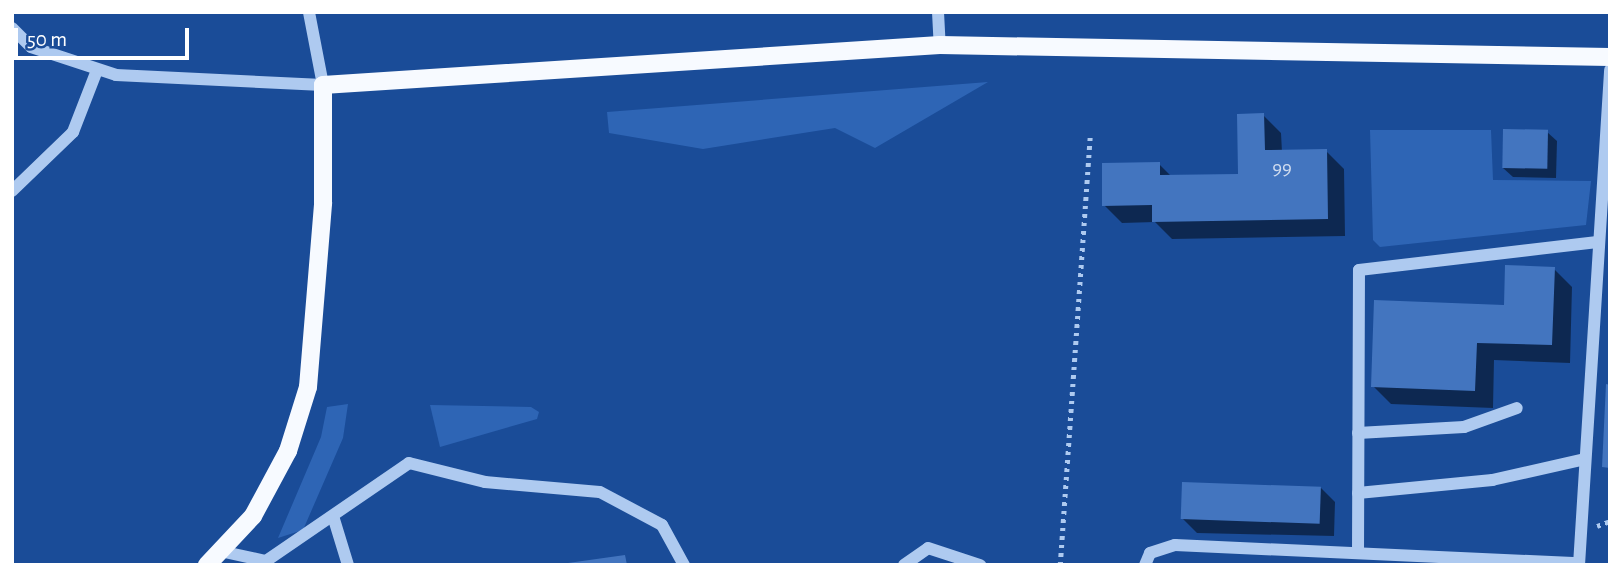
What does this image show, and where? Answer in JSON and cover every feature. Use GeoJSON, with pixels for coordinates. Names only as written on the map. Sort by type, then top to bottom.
{"type":"FeatureCollection","features":[{"type":"Feature","properties":{"kind":"main road"},"geometry":{"type":"LineString","coordinates":[[207,565],[253,516],[288,452],[308,387],[323,203],[323,85],[940,45],[1610,57]]}},
{"type":"Feature","properties":{"kind":"street"},"geometry":{"type":"LineString","coordinates":[[12,28],[31,47],[97,69],[194,82],[323,85],[309,12]]}},
{"type":"Feature","properties":{"kind":"street"},"geometry":{"type":"LineString","coordinates":[[938,12],[940,45]]}},
{"type":"Feature","properties":{"kind":"street"},"geometry":{"type":"LineString","coordinates":[[12,191],[73,132],[97,69]]}},
{"type":"Feature","properties":{"kind":"street"},"geometry":{"type":"LineString","coordinates":[[1145,565],[1150,553],[1175,545],[1579,564],[1597,242],[1610,70]]}},
{"type":"Feature","properties":{"kind":"street"},"geometry":{"type":"LineString","coordinates":[[1358,553],[1359,270],[1597,242]]}},
{"type":"Feature","properties":{"kind":"street"},"geometry":{"type":"LineString","coordinates":[[1358,433],[1464,427],[1517,408]]}},
{"type":"Feature","properties":{"kind":"street"},"geometry":{"type":"LineString","coordinates":[[1358,493],[1492,480],[1585,459]]}},
{"type":"Feature","properties":{"kind":"street"},"geometry":{"type":"LineString","coordinates":[[220,551],[266,561],[409,463],[485,482],[600,492],[662,524],[684,565]]}},
{"type":"Feature","properties":{"kind":"street"},"geometry":{"type":"LineString","coordinates":[[333,516],[348,565]]}},
{"type":"Feature","properties":{"kind":"street"},"geometry":{"type":"LineString","coordinates":[[904,565],[928,548],[980,565]]}},
{"type":"Feature","properties":{"kind":"path"},"geometry":{"type":"LineString","coordinates":[[1060,565],[1090,136]]}},
{"type":"Feature","properties":{"kind":"shaded area"},"geometry":{"type":"Polygon","coordinates":[[[988,82],[875,148],[835,128],[703,149],[609,133],[607,112],[988,82]]]}},
{"type":"Feature","properties":{"kind":"shaded area"},"geometry":{"type":"Polygon","coordinates":[[[1370,130],[1491,130],[1493,180],[1591,181],[1586,225],[1380,247],[1373,240],[1370,130]]]}},
{"type":"Feature","properties":{"kind":"shaded area"},"geometry":{"type":"Polygon","coordinates":[[[348,404],[343,438],[303,530],[278,538],[321,437],[327,407],[348,404]]]}},
{"type":"Feature","properties":{"kind":"shaded area"},"geometry":{"type":"Polygon","coordinates":[[[430,405],[531,407],[539,412],[537,419],[440,447],[430,405]]]}},
{"type":"Feature","properties":{"kind":"building"},"geometry":{"type":"Polygon","coordinates":[[[1264,113],[1265,150],[1327,149],[1328,219],[1152,222],[1152,205],[1102,206],[1102,163],[1160,162],[1160,175],[1238,174],[1237,114],[1264,113]]]}},
{"type":"Feature","properties":{"kind":"building"},"geometry":{"type":"Polygon","coordinates":[[[1503,129],[1548,130],[1547,169],[1502,168],[1503,129]]]}},
{"type":"Feature","properties":{"kind":"building"},"geometry":{"type":"Polygon","coordinates":[[[1505,265],[1555,267],[1552,345],[1477,343],[1475,391],[1371,387],[1374,300],[1504,305],[1505,265]]]}},
{"type":"Feature","properties":{"kind":"building"},"geometry":{"type":"Polygon","coordinates":[[[1606,384],[1610,385],[1610,468],[1602,467],[1606,384]]]}},
{"type":"Feature","properties":{"kind":"building"},"geometry":{"type":"Polygon","coordinates":[[[1182,482],[1321,487],[1320,524],[1181,519],[1182,482]]]}},
{"type":"Feature","properties":{"kind":"building"},"geometry":{"type":"Polygon","coordinates":[[[625,555],[627,565],[568,563],[625,555]]]}}]}
